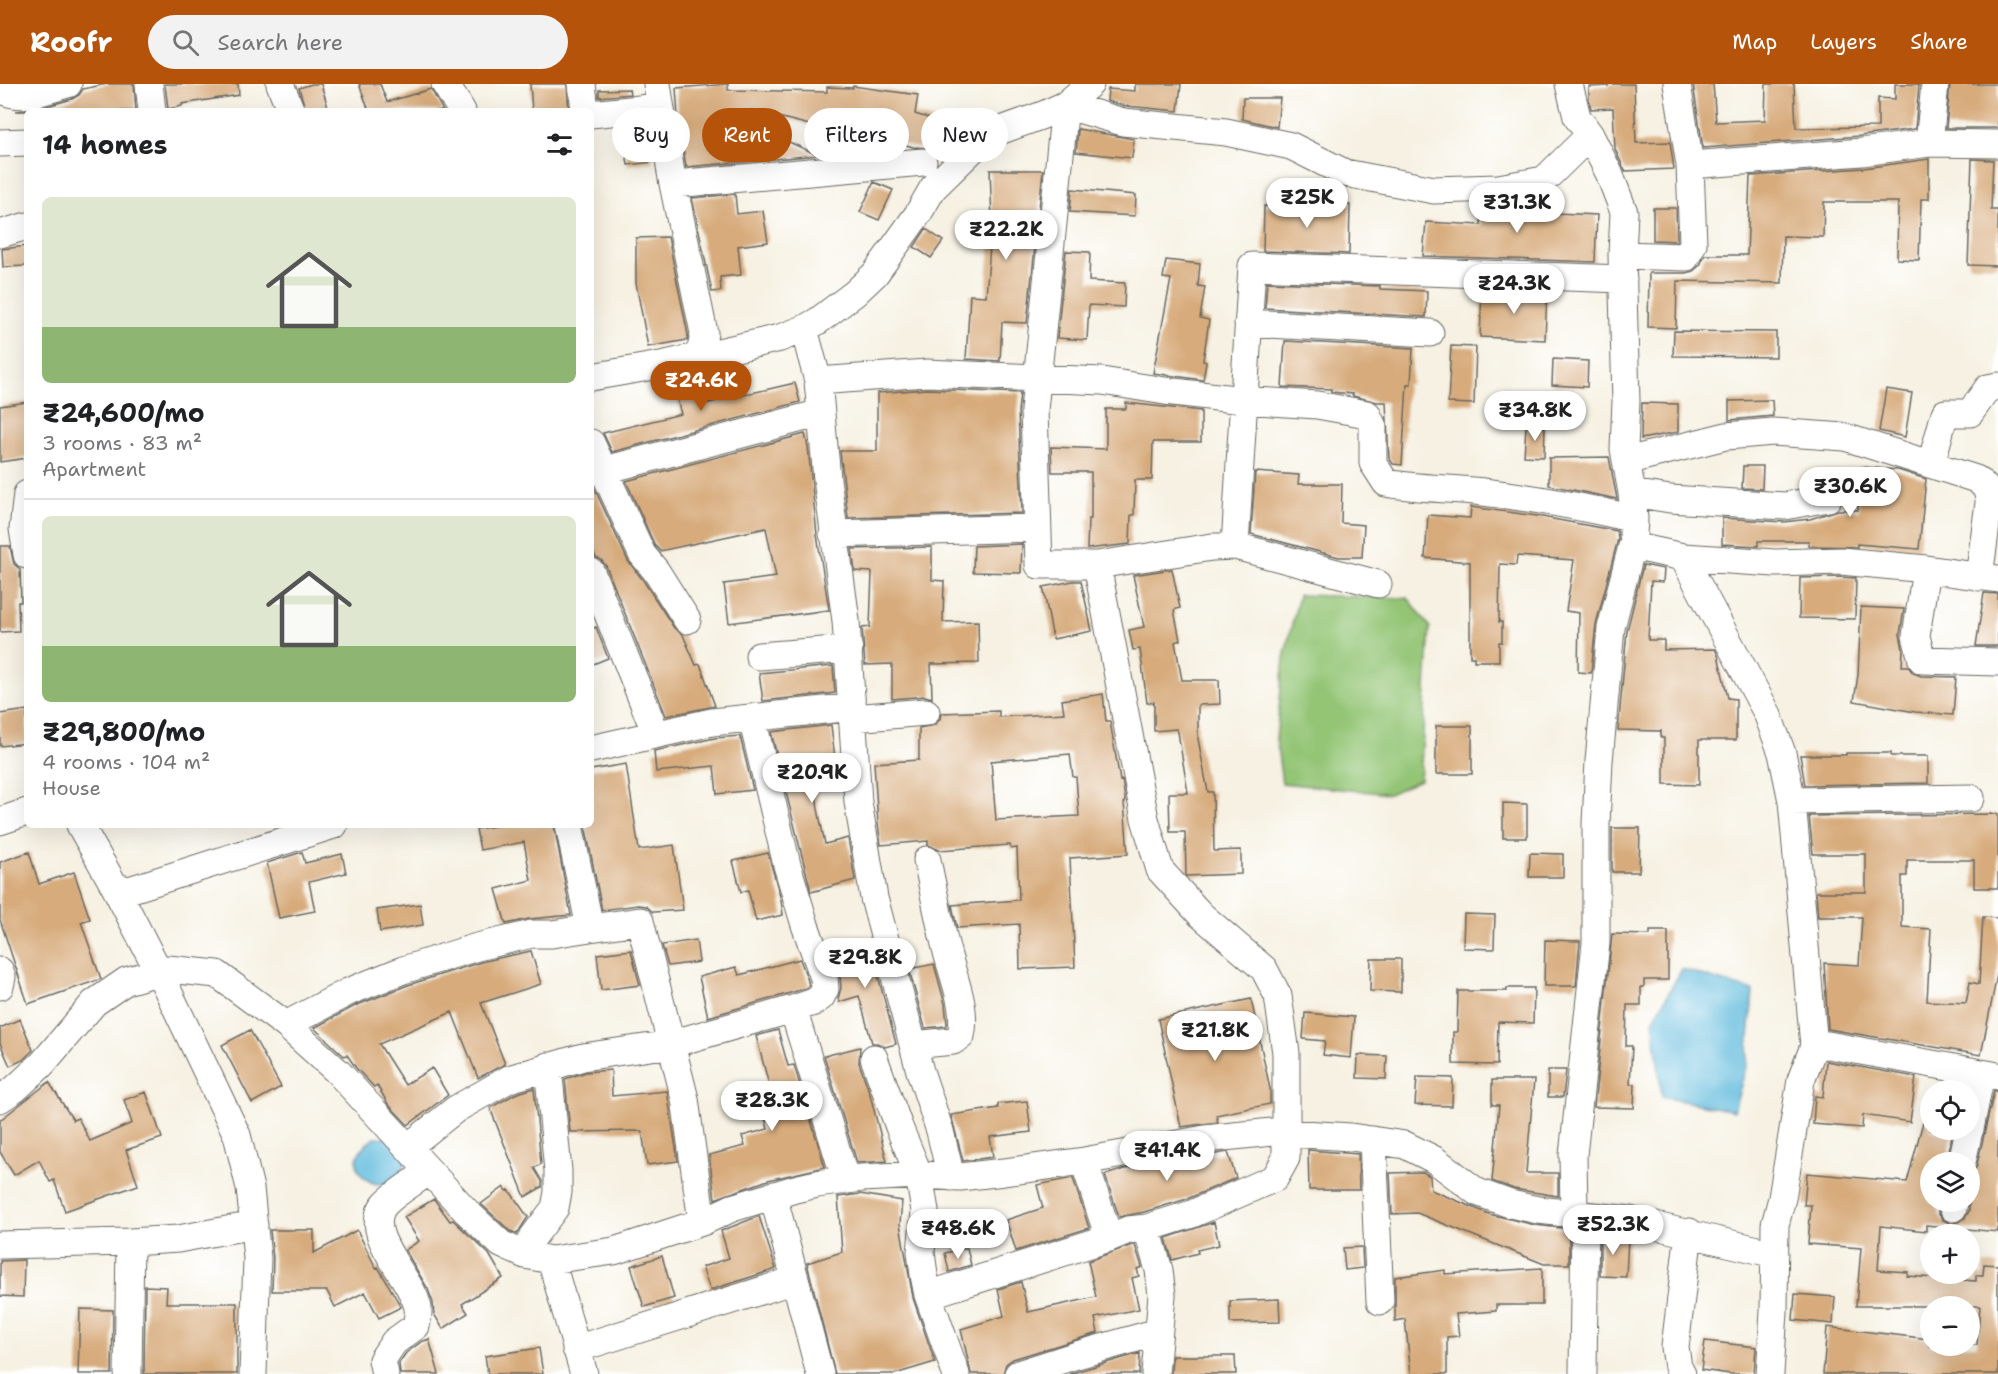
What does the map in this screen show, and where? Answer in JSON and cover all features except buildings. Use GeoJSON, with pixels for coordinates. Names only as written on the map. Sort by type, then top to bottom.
{"type":"FeatureCollection","features":[{"type":"Feature","properties":{"kind":"street"},"geometry":{"type":"LineString","coordinates":[[0,88],[7,93],[23,95],[68,84]]}},
{"type":"Feature","properties":{"kind":"street"},"geometry":{"type":"LineString","coordinates":[[149,84],[152,108]]}},
{"type":"Feature","properties":{"kind":"street"},"geometry":{"type":"LineString","coordinates":[[280,84],[290,108]]}},
{"type":"Feature","properties":{"kind":"street"},"geometry":{"type":"LineString","coordinates":[[445,84],[460,108]]}},
{"type":"Feature","properties":{"kind":"street"},"geometry":{"type":"LineString","coordinates":[[582,84],[585,108]]}},
{"type":"Feature","properties":{"kind":"street"},"geometry":{"type":"LineString","coordinates":[[594,376],[694,358],[780,338],[818,321],[855,293],[875,274],[918,214],[933,188],[975,147],[999,131],[1065,105],[1090,84]]}},
{"type":"Feature","properties":{"kind":"street"},"geometry":{"type":"LineString","coordinates":[[1569,84],[1577,117],[1590,135],[1609,173],[1624,212],[1623,347],[1626,401],[1624,449],[1633,506],[1632,546],[1611,628],[1596,824],[1596,944],[1573,1155],[1580,1214],[1583,1374]]}},
{"type":"Feature","properties":{"kind":"street"},"geometry":{"type":"LineString","coordinates":[[1235,546],[1252,266],[1623,267],[1686,257],[1693,244],[1690,165],[1677,84]]}},
{"type":"Feature","properties":{"kind":"street"},"geometry":{"type":"LineString","coordinates":[[1929,143],[1935,84]]}},
{"type":"Feature","properties":{"kind":"street"},"geometry":{"type":"LineString","coordinates":[[594,113],[658,95],[704,333],[701,350],[694,358]]}},
{"type":"Feature","properties":{"kind":"street"},"geometry":{"type":"LineString","coordinates":[[1065,105],[1124,122],[1226,132],[1291,146],[1346,174],[1434,190],[1498,188],[1544,180],[1590,135]]}},
{"type":"Feature","properties":{"kind":"street"},"geometry":{"type":"LineString","coordinates":[[1065,105],[1039,379],[1034,410],[1039,566],[1097,565],[1212,547],[1235,546],[1378,584]]}},
{"type":"Feature","properties":{"kind":"street"},"geometry":{"type":"LineString","coordinates":[[0,143],[24,142]]}},
{"type":"Feature","properties":{"kind":"street"},"geometry":{"type":"LineString","coordinates":[[1690,165],[1852,153],[1929,143],[1998,144]]}},
{"type":"Feature","properties":{"kind":"street"},"geometry":{"type":"LineString","coordinates":[[674,183],[923,162]]}},
{"type":"Feature","properties":{"kind":"street"},"geometry":{"type":"LineString","coordinates":[[0,234],[24,227]]}},
{"type":"Feature","properties":{"kind":"street"},"geometry":{"type":"LineString","coordinates":[[1248,323],[1430,333]]}},
{"type":"Feature","properties":{"kind":"street"},"geometry":{"type":"LineString","coordinates":[[804,329],[818,381],[833,534],[849,649],[858,802],[874,898],[951,1177]]}},
{"type":"Feature","properties":{"kind":"street"},"geometry":{"type":"LineString","coordinates":[[818,381],[927,374],[1001,375],[1102,381],[1243,400],[1317,405],[1367,414],[1373,427],[1373,463],[1386,483],[1409,487],[1480,491],[1574,505],[1633,506],[1670,499],[1785,506],[1828,498]]}},
{"type":"Feature","properties":{"kind":"street"},"geometry":{"type":"LineString","coordinates":[[1931,465],[1945,413],[1970,413],[1988,388],[1998,386]]}},
{"type":"Feature","properties":{"kind":"street"},"geometry":{"type":"LineString","coordinates":[[605,470],[821,413]]}},
{"type":"Feature","properties":{"kind":"street"},"geometry":{"type":"LineString","coordinates":[[1626,461],[1726,436],[1773,432],[1845,437],[1976,479],[1984,484],[1989,493],[1989,578],[1841,561],[1775,563],[1683,557],[1632,546]]}},
{"type":"Feature","properties":{"kind":"street"},"geometry":{"type":"LineString","coordinates":[[594,448],[642,554],[656,571],[687,620]]}},
{"type":"Feature","properties":{"kind":"street"},"geometry":{"type":"LineString","coordinates":[[24,520],[24,536]]}},
{"type":"Feature","properties":{"kind":"street"},"geometry":{"type":"LineString","coordinates":[[833,534],[1037,528]]}},
{"type":"Feature","properties":{"kind":"street"},"geometry":{"type":"LineString","coordinates":[[1683,557],[1767,713],[1782,753],[1792,801],[1814,1046],[1801,1080],[1782,1198],[1775,1225],[1774,1311],[1770,1374]]}},
{"type":"Feature","properties":{"kind":"street"},"geometry":{"type":"LineString","coordinates":[[928,1295],[1128,1230],[1147,1228],[1192,1214],[1275,1178],[1286,1158],[1286,1053],[1278,996],[1264,969],[1201,915],[1160,870],[1145,819],[1097,565]]}},
{"type":"Feature","properties":{"kind":"street"},"geometry":{"type":"LineString","coordinates":[[1926,569],[1916,636],[1922,660],[1998,662]]}},
{"type":"Feature","properties":{"kind":"street"},"geometry":{"type":"LineString","coordinates":[[594,588],[599,615],[656,734]]}},
{"type":"Feature","properties":{"kind":"street"},"geometry":{"type":"LineString","coordinates":[[759,656],[849,649]]}},
{"type":"Feature","properties":{"kind":"street"},"geometry":{"type":"LineString","coordinates":[[594,748],[712,722],[853,713],[926,712]]}},
{"type":"Feature","properties":{"kind":"street"},"geometry":{"type":"LineString","coordinates":[[408,1148],[456,1109],[509,1079],[583,1057],[670,1044],[793,1009],[814,1002],[821,997],[825,989],[824,978],[805,925],[788,865],[752,718]]}},
{"type":"Feature","properties":{"kind":"street"},"geometry":{"type":"LineString","coordinates":[[1792,801],[1971,798]]}},
{"type":"Feature","properties":{"kind":"street"},"geometry":{"type":"LineString","coordinates":[[0,821],[24,813]]}},
{"type":"Feature","properties":{"kind":"street"},"geometry":{"type":"LineString","coordinates":[[82,828],[159,972],[237,1135],[250,1188],[257,1258],[253,1374]]}},
{"type":"Feature","properties":{"kind":"street"},"geometry":{"type":"LineString","coordinates":[[115,887],[129,890],[325,828]]}},
{"type":"Feature","properties":{"kind":"street"},"geometry":{"type":"LineString","coordinates":[[570,828],[590,928]]}},
{"type":"Feature","properties":{"kind":"street"},"geometry":{"type":"LineString","coordinates":[[913,1045],[953,1041],[962,1036],[964,1025],[963,1012],[945,944],[927,860]]}},
{"type":"Feature","properties":{"kind":"street"},"geometry":{"type":"LineString","coordinates":[[286,1025],[348,992],[404,970],[467,950],[532,934],[552,934],[640,921],[685,1099],[702,1222]]}},
{"type":"Feature","properties":{"kind":"street"},"geometry":{"type":"LineString","coordinates":[[0,1099],[15,1089],[42,1064],[94,1003],[126,981],[168,969],[217,974],[286,1025],[338,1072],[429,1172],[501,1244],[525,1255],[551,1260],[614,1251],[702,1222],[732,1208],[817,1184],[919,1175],[951,1177],[1004,1172],[1084,1161],[1205,1139],[1286,1132],[1405,1145],[1435,1160],[1477,1192],[1510,1204],[1538,1210],[1630,1220],[1689,1232],[1774,1254]]}},
{"type":"Feature","properties":{"kind":"street"},"geometry":{"type":"LineString","coordinates":[[0,971],[2,977],[0,987]]}},
{"type":"Feature","properties":{"kind":"street"},"geometry":{"type":"LineString","coordinates":[[793,1009],[846,1181]]}},
{"type":"Feature","properties":{"kind":"street"},"geometry":{"type":"LineString","coordinates":[[1814,1046],[1828,1045],[1990,1075],[1980,1101]]}},
{"type":"Feature","properties":{"kind":"street"},"geometry":{"type":"LineString","coordinates":[[874,1058],[919,1175],[925,1211],[921,1252],[928,1295],[956,1374]]}},
{"type":"Feature","properties":{"kind":"street"},"geometry":{"type":"LineString","coordinates":[[525,1255],[533,1237],[555,1208],[558,1192],[548,1066]]}},
{"type":"Feature","properties":{"kind":"street"},"geometry":{"type":"LineString","coordinates":[[1373,1140],[1380,1300]]}},
{"type":"Feature","properties":{"kind":"street"},"geometry":{"type":"LineString","coordinates":[[1084,1161],[1108,1238]]}},
{"type":"Feature","properties":{"kind":"street"},"geometry":{"type":"LineString","coordinates":[[385,1374],[382,1360],[394,1342],[416,1326],[419,1309],[411,1289],[380,1237],[377,1217],[385,1204],[429,1172]]}},
{"type":"Feature","properties":{"kind":"street"},"geometry":{"type":"LineString","coordinates":[[773,1195],[820,1374]]}},
{"type":"Feature","properties":{"kind":"street"},"geometry":{"type":"LineString","coordinates":[[0,1245],[178,1239],[254,1225]]}},
{"type":"Feature","properties":{"kind":"street"},"geometry":{"type":"LineString","coordinates":[[1147,1228],[1159,1270],[1162,1295],[1155,1374]]}},
{"type":"Feature","properties":{"kind":"street"},"geometry":{"type":"LineString","coordinates":[[1682,1374],[1678,1367],[1675,1347],[1689,1232]]}},
{"type":"Feature","properties":{"kind":"street"},"geometry":{"type":"LineString","coordinates":[[128,1374],[130,1242]]}},
{"type":"Feature","properties":{"kind":"street"},"geometry":{"type":"LineString","coordinates":[[551,1260],[580,1361],[795,1280]]}},
{"type":"Feature","properties":{"kind":"street"},"geometry":{"type":"LineString","coordinates":[[1018,1374],[1058,1360],[1158,1332]]}},
{"type":"Feature","properties":{"kind":"green space"},"geometry":{"type":"Polygon","coordinates":[[[1299,595],[1408,598],[1430,627],[1420,780],[1389,794],[1282,783],[1276,739],[1284,658],[1299,595]]]}},
{"type":"Feature","properties":{"kind":"water"},"geometry":{"type":"Polygon","coordinates":[[[1682,969],[1753,991],[1747,1063],[1734,1111],[1662,1097],[1653,1021],[1682,969]]]}},
{"type":"Feature","properties":{"kind":"water"},"geometry":{"type":"Polygon","coordinates":[[[377,1137],[389,1138],[407,1158],[400,1174],[390,1183],[378,1184],[367,1180],[359,1172],[357,1161],[362,1149],[377,1137]]]}}]}
